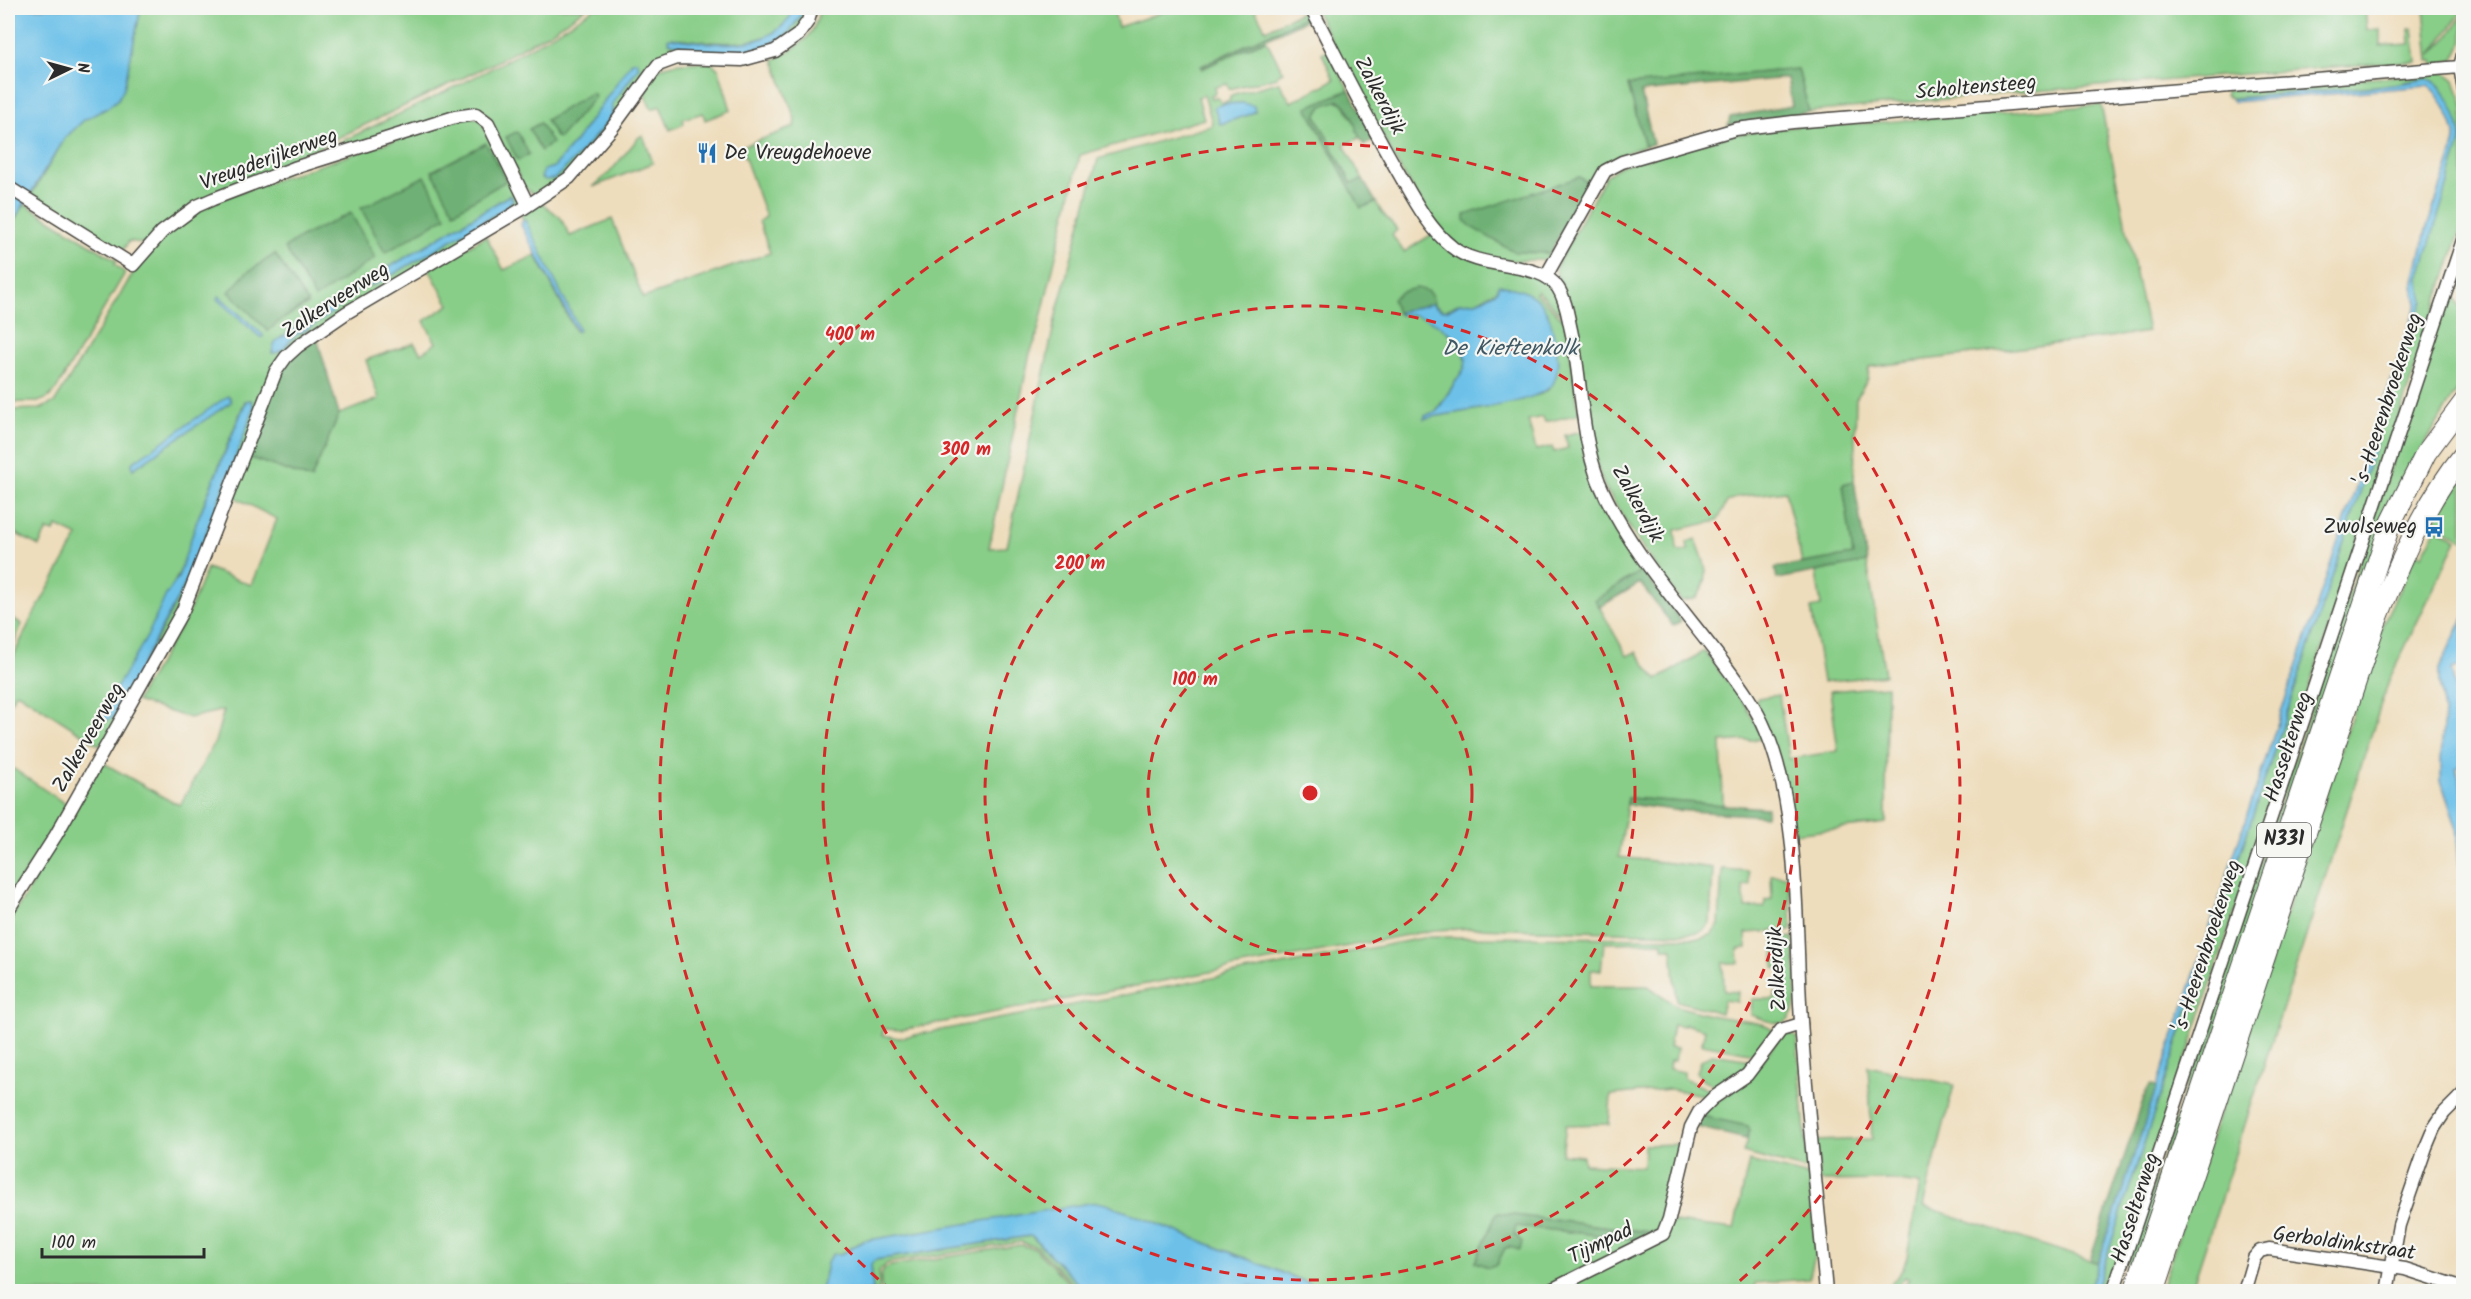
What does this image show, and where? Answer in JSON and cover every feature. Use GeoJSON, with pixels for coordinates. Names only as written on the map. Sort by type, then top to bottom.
{"type":"FeatureCollection","features":[{"type":"Feature","properties":{"kind":"main road","name":"Hasselterweg"},"geometry":{"type":"LineString","coordinates":[[2134,1292],[2390,525],[2426,453],[2463,402]]}},
{"type":"Feature","properties":{"kind":"main road","name":"Hasselterweg"},"geometry":{"type":"LineString","coordinates":[[2154,1292],[2374,627],[2399,564],[2421,520],[2447,475],[2463,454]]}},
{"type":"Feature","properties":{"kind":"street","name":"Zalkerveerweg"},"geometry":{"type":"LineString","coordinates":[[8,910],[56,835],[183,610],[279,365],[298,346],[346,313],[528,205],[569,178],[658,65],[677,58],[742,60],[775,51],[798,35],[808,21],[812,8]]}},
{"type":"Feature","properties":{"kind":"street","name":"Zalkerdijk"},"geometry":{"type":"LineString","coordinates":[[1311,8],[1377,135],[1411,194],[1438,233],[1456,250],[1472,259],[1529,270],[1546,276],[1557,287],[1566,308],[1578,368],[1591,457],[1607,497],[1644,557],[1747,696],[1773,748],[1784,786],[1790,839],[1801,1024],[1826,1292]]}},
{"type":"Feature","properties":{"kind":"street"},"geometry":{"type":"LineString","coordinates":[[2463,51],[2460,67],[2463,90]]}},
{"type":"Feature","properties":{"kind":"street","name":"Scholtensteeg"},"geometry":{"type":"LineString","coordinates":[[1546,276],[1605,171],[1622,162],[1736,129],[1793,122],[2460,67]]}},
{"type":"Feature","properties":{"kind":"street","name":"Vreugderijkerweg"},"geometry":{"type":"LineString","coordinates":[[8,188],[133,265],[162,232],[197,206],[294,168],[470,114],[483,117],[488,123],[528,205]]}},
{"type":"Feature","properties":{"kind":"street","name":"'s-Heerenbroekerweg"},"geometry":{"type":"LineString","coordinates":[[2113,1292],[2463,237]]}},
{"type":"Feature","properties":{"kind":"street","name":"Zalkerdijk"},"geometry":{"type":"LineString","coordinates":[[1667,1228],[1691,1127],[1699,1112],[1713,1098],[1747,1075],[1781,1030],[1801,1024]]}},
{"type":"Feature","properties":{"kind":"street"},"geometry":{"type":"LineString","coordinates":[[2387,1292],[2399,1225],[2434,1128],[2444,1113],[2463,1093]]}},
{"type":"Feature","properties":{"kind":"street","name":"Tijmpad"},"geometry":{"type":"LineString","coordinates":[[1547,1292],[1654,1240],[1667,1228]]}},
{"type":"Feature","properties":{"kind":"street","name":"Gerboldinkstraat"},"geometry":{"type":"LineString","coordinates":[[2244,1292],[2254,1258],[2260,1251],[2269,1249],[2390,1269],[2405,1269],[2463,1288]]}},
{"type":"Feature","properties":{"kind":"green space"},"geometry":{"type":"Polygon","coordinates":[[[141,8],[586,8],[549,33],[494,63],[329,142],[282,168],[228,188],[147,244],[129,241],[121,253],[30,197],[65,138],[84,120],[107,108],[118,99],[124,88],[141,8]]]}},
{"type":"Feature","properties":{"kind":"green space"},"geometry":{"type":"Polygon","coordinates":[[[594,8],[795,8],[788,20],[778,29],[755,40],[728,43],[668,39],[669,43],[704,51],[729,51],[764,46],[774,42],[791,29],[804,8],[809,8],[796,33],[757,55],[670,55],[626,102],[571,170],[540,193],[532,193],[525,188],[490,120],[486,114],[477,110],[327,155],[324,150],[462,84],[562,29],[594,8]],[[632,62],[575,142],[554,167],[544,170],[558,175],[609,120],[612,116],[612,104],[623,88],[632,62]],[[595,95],[546,120],[556,137],[571,125],[595,95]]]}},
{"type":"Feature","properties":{"kind":"green space"},"geometry":{"type":"Polygon","coordinates":[[[820,8],[1113,8],[1118,27],[1175,8],[1254,8],[1266,30],[1307,9],[1312,18],[1308,19],[1306,16],[1201,66],[1202,68],[1266,40],[1283,72],[1277,77],[1229,89],[1227,84],[1215,87],[1216,93],[1211,95],[1211,98],[1217,97],[1222,103],[1230,100],[1230,96],[1234,94],[1279,82],[1291,102],[1334,80],[1322,53],[1326,51],[1349,90],[1307,108],[1361,208],[1376,202],[1397,230],[1392,235],[1404,252],[1434,233],[1441,241],[1538,276],[1555,290],[1565,318],[1538,291],[1536,293],[1566,322],[1579,414],[1545,422],[1543,417],[1528,420],[1536,450],[1552,447],[1554,452],[1568,448],[1565,435],[1583,431],[1587,453],[1583,454],[1594,485],[1608,514],[1642,570],[1596,601],[1627,656],[1636,652],[1657,680],[1704,651],[1745,705],[1764,739],[1721,742],[1723,805],[1628,798],[1619,857],[1713,868],[1710,922],[1705,929],[1699,932],[1682,934],[1476,928],[1434,930],[901,1030],[884,1029],[882,1035],[899,1038],[1428,937],[1700,938],[1711,935],[1719,925],[1722,869],[1749,871],[1750,885],[1743,886],[1745,908],[1764,907],[1765,900],[1772,899],[1771,875],[1787,876],[1789,878],[1792,930],[1746,933],[1747,948],[1738,949],[1739,963],[1723,963],[1724,991],[1738,992],[1737,1002],[1724,1000],[1721,1013],[1677,1001],[1672,948],[1663,948],[1663,942],[1604,943],[1601,970],[1591,970],[1591,986],[1648,986],[1677,1006],[1709,1015],[1757,1023],[1773,1030],[1760,1053],[1754,1054],[1702,1044],[1705,1030],[1685,1024],[1684,1026],[1673,1024],[1669,1047],[1677,1048],[1675,1061],[1670,1061],[1669,1069],[1684,1072],[1684,1078],[1713,1092],[1709,1096],[1670,1089],[1611,1095],[1609,1124],[1566,1125],[1562,1154],[1583,1156],[1584,1164],[1643,1167],[1644,1145],[1681,1144],[1660,1231],[1657,1233],[1497,1213],[1475,1262],[1489,1267],[1497,1264],[1505,1248],[1513,1247],[1518,1237],[1514,1234],[1516,1226],[1643,1240],[1537,1292],[1329,1291],[1106,1204],[863,1241],[840,1255],[833,1254],[828,1260],[821,1291],[8,1292],[8,922],[32,886],[35,875],[102,762],[180,805],[215,742],[224,710],[189,718],[136,701],[188,614],[207,568],[251,585],[277,519],[234,497],[248,457],[311,479],[339,414],[379,399],[366,360],[414,343],[421,353],[436,343],[424,321],[449,305],[429,269],[486,236],[504,270],[536,255],[575,331],[579,330],[521,215],[540,202],[560,217],[570,236],[612,219],[643,298],[770,253],[759,221],[766,217],[741,147],[794,127],[795,119],[774,60],[804,40],[810,34],[820,8]],[[1204,95],[1198,97],[1204,119],[1080,155],[1036,339],[1030,353],[989,548],[1007,547],[1057,311],[1098,159],[1211,126],[1212,122],[1204,95]],[[1243,103],[1223,104],[1215,107],[1220,124],[1255,111],[1243,103]],[[1499,289],[1476,302],[1460,303],[1444,311],[1434,305],[1432,295],[1401,292],[1393,299],[1399,314],[1414,314],[1432,321],[1451,334],[1464,351],[1466,360],[1464,369],[1436,411],[1425,416],[1426,418],[1485,408],[1541,394],[1548,390],[1556,376],[1557,357],[1551,324],[1542,304],[1499,289]]]}},
{"type":"Feature","properties":{"kind":"green space"},"geometry":{"type":"Polygon","coordinates":[[[1314,8],[2365,8],[2367,30],[2380,29],[2380,46],[2410,44],[2409,29],[2413,29],[2417,62],[1998,94],[1809,112],[1798,69],[1628,86],[1645,146],[1613,159],[1588,183],[1579,177],[1515,252],[1550,253],[1545,260],[1491,261],[1460,250],[1440,231],[1401,170],[1314,8]]]}},
{"type":"Feature","properties":{"kind":"green space"},"geometry":{"type":"Polygon","coordinates":[[[2463,8],[2463,10],[2431,55],[2448,37],[2463,15],[2463,41],[2454,60],[2434,65],[2433,61],[2429,61],[2424,9],[2463,8]]]}},
{"type":"Feature","properties":{"kind":"green space"},"geometry":{"type":"Polygon","coordinates":[[[1306,16],[1308,19],[1202,69],[1201,67],[1306,16]]]}},
{"type":"Feature","properties":{"kind":"green space"},"geometry":{"type":"Polygon","coordinates":[[[711,62],[719,70],[731,110],[705,120],[703,113],[683,119],[684,124],[670,130],[660,106],[652,109],[645,96],[653,75],[669,65],[711,62]]]}},
{"type":"Feature","properties":{"kind":"green space"},"geometry":{"type":"Polygon","coordinates":[[[1798,69],[1809,112],[1728,125],[1730,117],[1792,106],[1787,78],[1641,92],[1653,144],[1645,146],[1628,85],[1798,69]]]}},
{"type":"Feature","properties":{"kind":"green space"},"geometry":{"type":"Polygon","coordinates":[[[2445,72],[2455,80],[2463,105],[2463,223],[2109,1291],[2095,1292],[2378,438],[2375,435],[2380,422],[2383,421],[2423,302],[2419,279],[2461,141],[2456,118],[2448,99],[2438,84],[2429,80],[2418,79],[2393,84],[2232,98],[2225,96],[2226,91],[2445,72]]]}},
{"type":"Feature","properties":{"kind":"green space"},"geometry":{"type":"Polygon","coordinates":[[[1349,90],[1375,140],[1364,145],[1348,109],[1339,100],[1322,106],[1316,116],[1351,183],[1363,180],[1376,202],[1361,208],[1307,107],[1349,90]]]}},
{"type":"Feature","properties":{"kind":"green space"},"geometry":{"type":"Polygon","coordinates":[[[591,93],[595,95],[594,98],[559,138],[556,137],[546,120],[591,93]]]}},
{"type":"Feature","properties":{"kind":"green space"},"geometry":{"type":"Polygon","coordinates":[[[1334,100],[1343,103],[1358,128],[1359,138],[1344,145],[1363,180],[1352,184],[1316,116],[1322,106],[1334,100]]]}},
{"type":"Feature","properties":{"kind":"green space"},"geometry":{"type":"Polygon","coordinates":[[[2101,105],[2148,332],[1869,367],[1868,378],[1856,399],[1854,481],[1843,484],[1853,555],[1802,563],[1785,491],[1737,497],[1727,502],[1717,521],[1675,530],[1677,549],[1681,552],[1688,550],[1687,542],[1696,539],[1706,569],[1705,582],[1696,598],[1681,601],[1640,544],[1604,486],[1593,453],[1562,284],[1557,277],[1556,267],[1606,176],[1620,166],[1732,135],[1830,122],[1831,126],[2101,105]]]}},
{"type":"Feature","properties":{"kind":"green space"},"geometry":{"type":"Polygon","coordinates":[[[467,116],[480,119],[520,202],[519,206],[290,348],[183,603],[104,745],[97,744],[17,692],[8,705],[8,668],[31,619],[78,536],[57,526],[54,532],[47,530],[39,546],[11,531],[8,537],[8,410],[40,409],[55,402],[138,265],[165,235],[199,210],[230,195],[467,116]],[[508,196],[378,274],[276,341],[279,352],[295,335],[305,332],[360,289],[377,284],[506,208],[513,201],[508,196]],[[351,213],[327,290],[361,268],[351,213]],[[275,254],[268,331],[281,320],[308,304],[275,254]],[[227,397],[132,463],[133,469],[231,402],[227,397]],[[251,400],[245,401],[197,521],[183,565],[147,637],[122,699],[141,670],[191,573],[252,414],[254,407],[251,400]]]}},
{"type":"Feature","properties":{"kind":"green space"},"geometry":{"type":"Polygon","coordinates":[[[540,123],[552,143],[541,151],[529,129],[540,123]]]}},
{"type":"Feature","properties":{"kind":"green space"},"geometry":{"type":"Polygon","coordinates":[[[516,132],[529,154],[518,161],[506,137],[516,132]]]}},
{"type":"Feature","properties":{"kind":"green space"},"geometry":{"type":"Polygon","coordinates":[[[643,135],[653,163],[593,187],[611,171],[643,135]]]}},
{"type":"Feature","properties":{"kind":"green space"},"geometry":{"type":"Polygon","coordinates":[[[486,143],[506,181],[454,212],[432,171],[486,143]]]}},
{"type":"Feature","properties":{"kind":"green space"},"geometry":{"type":"Polygon","coordinates":[[[425,176],[446,217],[385,253],[361,208],[425,176]]]}},
{"type":"Feature","properties":{"kind":"green space"},"geometry":{"type":"Polygon","coordinates":[[[1579,177],[1588,183],[1550,253],[1515,252],[1471,227],[1465,220],[1465,215],[1579,177]]]}},
{"type":"Feature","properties":{"kind":"green space"},"geometry":{"type":"Polygon","coordinates":[[[25,204],[117,261],[114,264],[125,273],[51,396],[34,402],[8,403],[8,230],[25,204]]]}},
{"type":"Feature","properties":{"kind":"green space"},"geometry":{"type":"Polygon","coordinates":[[[351,213],[375,258],[315,298],[285,248],[303,236],[351,213]]]}},
{"type":"Feature","properties":{"kind":"green space"},"geometry":{"type":"Polygon","coordinates":[[[2463,249],[2463,274],[2455,298],[2463,311],[2463,383],[2405,478],[2128,1291],[2118,1292],[2463,249]]]}},
{"type":"Feature","properties":{"kind":"green space"},"geometry":{"type":"Polygon","coordinates":[[[275,254],[308,303],[268,331],[229,292],[246,273],[275,254]]]}},
{"type":"Feature","properties":{"kind":"green space"},"geometry":{"type":"Polygon","coordinates":[[[1416,288],[1429,293],[1434,305],[1425,305],[1397,313],[1392,299],[1401,292],[1416,288]]]}},
{"type":"Feature","properties":{"kind":"green space"},"geometry":{"type":"Polygon","coordinates":[[[317,338],[339,414],[311,479],[248,457],[281,369],[290,357],[317,338]]]}},
{"type":"Feature","properties":{"kind":"green space"},"geometry":{"type":"Polygon","coordinates":[[[2463,473],[2463,540],[2434,522],[2463,473]]]}},
{"type":"Feature","properties":{"kind":"green space"},"geometry":{"type":"Polygon","coordinates":[[[1854,481],[1867,562],[1777,579],[1775,568],[1853,555],[1843,484],[1854,481]]]}},
{"type":"Feature","properties":{"kind":"green space"},"geometry":{"type":"Polygon","coordinates":[[[2437,527],[2457,540],[2389,680],[2191,1291],[2160,1292],[2383,623],[2417,553],[2422,555],[2437,527]]]}},
{"type":"Feature","properties":{"kind":"green space"},"geometry":{"type":"Polygon","coordinates":[[[1867,562],[1885,675],[1823,682],[1811,608],[1821,606],[1816,572],[1867,562]]]}},
{"type":"Feature","properties":{"kind":"green space"},"geometry":{"type":"Polygon","coordinates":[[[1642,570],[1681,621],[1673,626],[1640,583],[1600,607],[1595,600],[1642,570]]]}},
{"type":"Feature","properties":{"kind":"green space"},"geometry":{"type":"Polygon","coordinates":[[[8,615],[22,624],[8,657],[8,615]]]}},
{"type":"Feature","properties":{"kind":"green space"},"geometry":{"type":"Polygon","coordinates":[[[1887,686],[1886,823],[1794,834],[1756,701],[1758,698],[1779,695],[1789,759],[1838,751],[1830,691],[1887,686]]]}},
{"type":"Feature","properties":{"kind":"green space"},"geometry":{"type":"Polygon","coordinates":[[[8,765],[67,805],[8,898],[8,765]]]}},
{"type":"Feature","properties":{"kind":"green space"},"geometry":{"type":"Polygon","coordinates":[[[1628,798],[1767,808],[1766,816],[1673,810],[1627,804],[1628,798]]]}},
{"type":"Feature","properties":{"kind":"green space"},"geometry":{"type":"Polygon","coordinates":[[[1793,937],[1796,998],[1790,1018],[1783,1023],[1775,1023],[1751,1015],[1752,999],[1775,999],[1775,993],[1782,992],[1782,969],[1774,968],[1775,940],[1793,937]]]}},
{"type":"Feature","properties":{"kind":"green space"},"geometry":{"type":"Polygon","coordinates":[[[1788,1032],[1797,1038],[1808,1169],[1743,1153],[1750,1130],[1702,1116],[1707,1108],[1747,1081],[1781,1035],[1788,1032]]]}},
{"type":"Feature","properties":{"kind":"green space"},"geometry":{"type":"Polygon","coordinates":[[[1712,1054],[1751,1060],[1753,1063],[1720,1088],[1702,1080],[1697,1072],[1701,1061],[1712,1054]]]}},
{"type":"Feature","properties":{"kind":"green space"},"geometry":{"type":"Polygon","coordinates":[[[1868,1066],[1954,1085],[1923,1206],[2098,1263],[2089,1291],[1900,1291],[1909,1279],[1905,1277],[1893,1291],[1886,1291],[1903,1269],[1907,1257],[1920,1184],[1891,1180],[1820,1181],[1816,1141],[1872,1139],[1868,1066]]]}},
{"type":"Feature","properties":{"kind":"green space"},"geometry":{"type":"Polygon","coordinates":[[[2151,1085],[2157,1086],[2098,1263],[2090,1260],[2146,1091],[2151,1085]]]}},
{"type":"Feature","properties":{"kind":"green space"},"geometry":{"type":"Polygon","coordinates":[[[1702,1116],[1748,1126],[1750,1130],[1746,1139],[1697,1127],[1702,1116]]]}},
{"type":"Feature","properties":{"kind":"green space"},"geometry":{"type":"Polygon","coordinates":[[[1749,1161],[1809,1176],[1816,1252],[1809,1279],[1755,1283],[1755,1291],[1558,1292],[1674,1222],[1734,1229],[1749,1161]]]}},
{"type":"Feature","properties":{"kind":"green space"},"geometry":{"type":"Polygon","coordinates":[[[1497,1213],[1657,1233],[1643,1240],[1516,1226],[1514,1234],[1522,1242],[1520,1250],[1505,1248],[1497,1264],[1489,1267],[1475,1262],[1497,1213]]]}},
{"type":"Feature","properties":{"kind":"green space"},"geometry":{"type":"Polygon","coordinates":[[[1031,1236],[1085,1291],[1080,1291],[1036,1247],[1021,1242],[888,1263],[879,1271],[879,1291],[873,1291],[871,1263],[875,1260],[1031,1236]]]}},
{"type":"Feature","properties":{"kind":"green space"},"geometry":{"type":"Polygon","coordinates":[[[1021,1245],[1035,1249],[1077,1291],[882,1291],[882,1273],[890,1266],[1021,1245]]]}},
{"type":"Feature","properties":{"kind":"water"},"geometry":{"type":"Polygon","coordinates":[[[8,8],[141,8],[124,88],[118,99],[107,108],[84,120],[65,138],[8,230],[8,8]]]}},
{"type":"Feature","properties":{"kind":"water"},"geometry":{"type":"Polygon","coordinates":[[[795,8],[804,8],[789,32],[782,38],[762,47],[745,51],[713,52],[668,42],[669,38],[722,43],[757,40],[772,34],[785,23],[795,8]]]}},
{"type":"Feature","properties":{"kind":"water"},"geometry":{"type":"Polygon","coordinates":[[[637,61],[639,67],[612,104],[612,116],[609,120],[578,156],[554,179],[541,178],[544,170],[554,167],[575,142],[632,62],[637,61]]]}},
{"type":"Feature","properties":{"kind":"water"},"geometry":{"type":"Polygon","coordinates":[[[2426,79],[2439,86],[2451,104],[2461,134],[2461,141],[2419,279],[2423,301],[2381,422],[2379,418],[2417,303],[2413,286],[2426,230],[2452,154],[2455,137],[2448,115],[2435,93],[2427,86],[2234,102],[2231,99],[2392,85],[2426,79]]]}},
{"type":"Feature","properties":{"kind":"water"},"geometry":{"type":"Polygon","coordinates":[[[1243,103],[1254,106],[1255,111],[1220,124],[1214,107],[1243,103]]]}},
{"type":"Feature","properties":{"kind":"water"},"geometry":{"type":"Polygon","coordinates":[[[510,195],[513,199],[506,208],[377,284],[357,291],[326,317],[295,336],[281,351],[272,353],[276,341],[378,274],[510,195]]]}},
{"type":"Feature","properties":{"kind":"water"},"geometry":{"type":"Polygon","coordinates":[[[525,220],[573,317],[579,330],[577,332],[521,225],[525,220]]]}},
{"type":"Feature","properties":{"kind":"water","name":"De Kieftenkolk"},"geometry":{"type":"Polygon","coordinates":[[[1499,285],[1532,295],[1548,314],[1557,352],[1554,382],[1546,390],[1515,402],[1424,419],[1425,416],[1437,411],[1464,369],[1466,359],[1455,338],[1434,322],[1410,314],[1400,315],[1399,312],[1431,304],[1441,310],[1448,310],[1460,303],[1476,302],[1485,298],[1497,291],[1499,285]]]}},
{"type":"Feature","properties":{"kind":"water"},"geometry":{"type":"Polygon","coordinates":[[[219,296],[263,337],[260,337],[217,299],[219,296]]]}},
{"type":"Feature","properties":{"kind":"water"},"geometry":{"type":"Polygon","coordinates":[[[228,396],[231,402],[133,469],[132,463],[228,396]]]}},
{"type":"Feature","properties":{"kind":"water"},"geometry":{"type":"Polygon","coordinates":[[[251,400],[254,407],[252,414],[191,573],[113,718],[107,720],[103,718],[107,703],[147,637],[166,595],[178,578],[197,521],[246,401],[251,400]]]}},
{"type":"Feature","properties":{"kind":"water"},"geometry":{"type":"Polygon","coordinates":[[[2373,436],[2378,438],[2095,1291],[2089,1291],[2373,436]]]}},
{"type":"Feature","properties":{"kind":"water"},"geometry":{"type":"Polygon","coordinates":[[[2463,618],[2463,666],[2451,670],[2463,716],[2463,765],[2456,768],[2463,793],[2463,872],[2459,863],[2456,826],[2441,781],[2444,711],[2439,669],[2463,618]]]}},
{"type":"Feature","properties":{"kind":"water"},"geometry":{"type":"Polygon","coordinates":[[[1096,1202],[1329,1291],[1267,1291],[1249,1285],[1238,1292],[1085,1291],[1033,1237],[1029,1236],[875,1260],[871,1264],[873,1291],[821,1291],[828,1260],[833,1254],[840,1255],[863,1241],[1096,1202]]]}},
{"type":"Feature","properties":{"kind":"place","name":"De Vreugdehoeve"},"geometry":{"type":"Point","coordinates":[707,153]}},
{"type":"Feature","properties":{"kind":"place","name":"Zwolseweg"},"geometry":{"type":"Point","coordinates":[2434,527]}}]}
